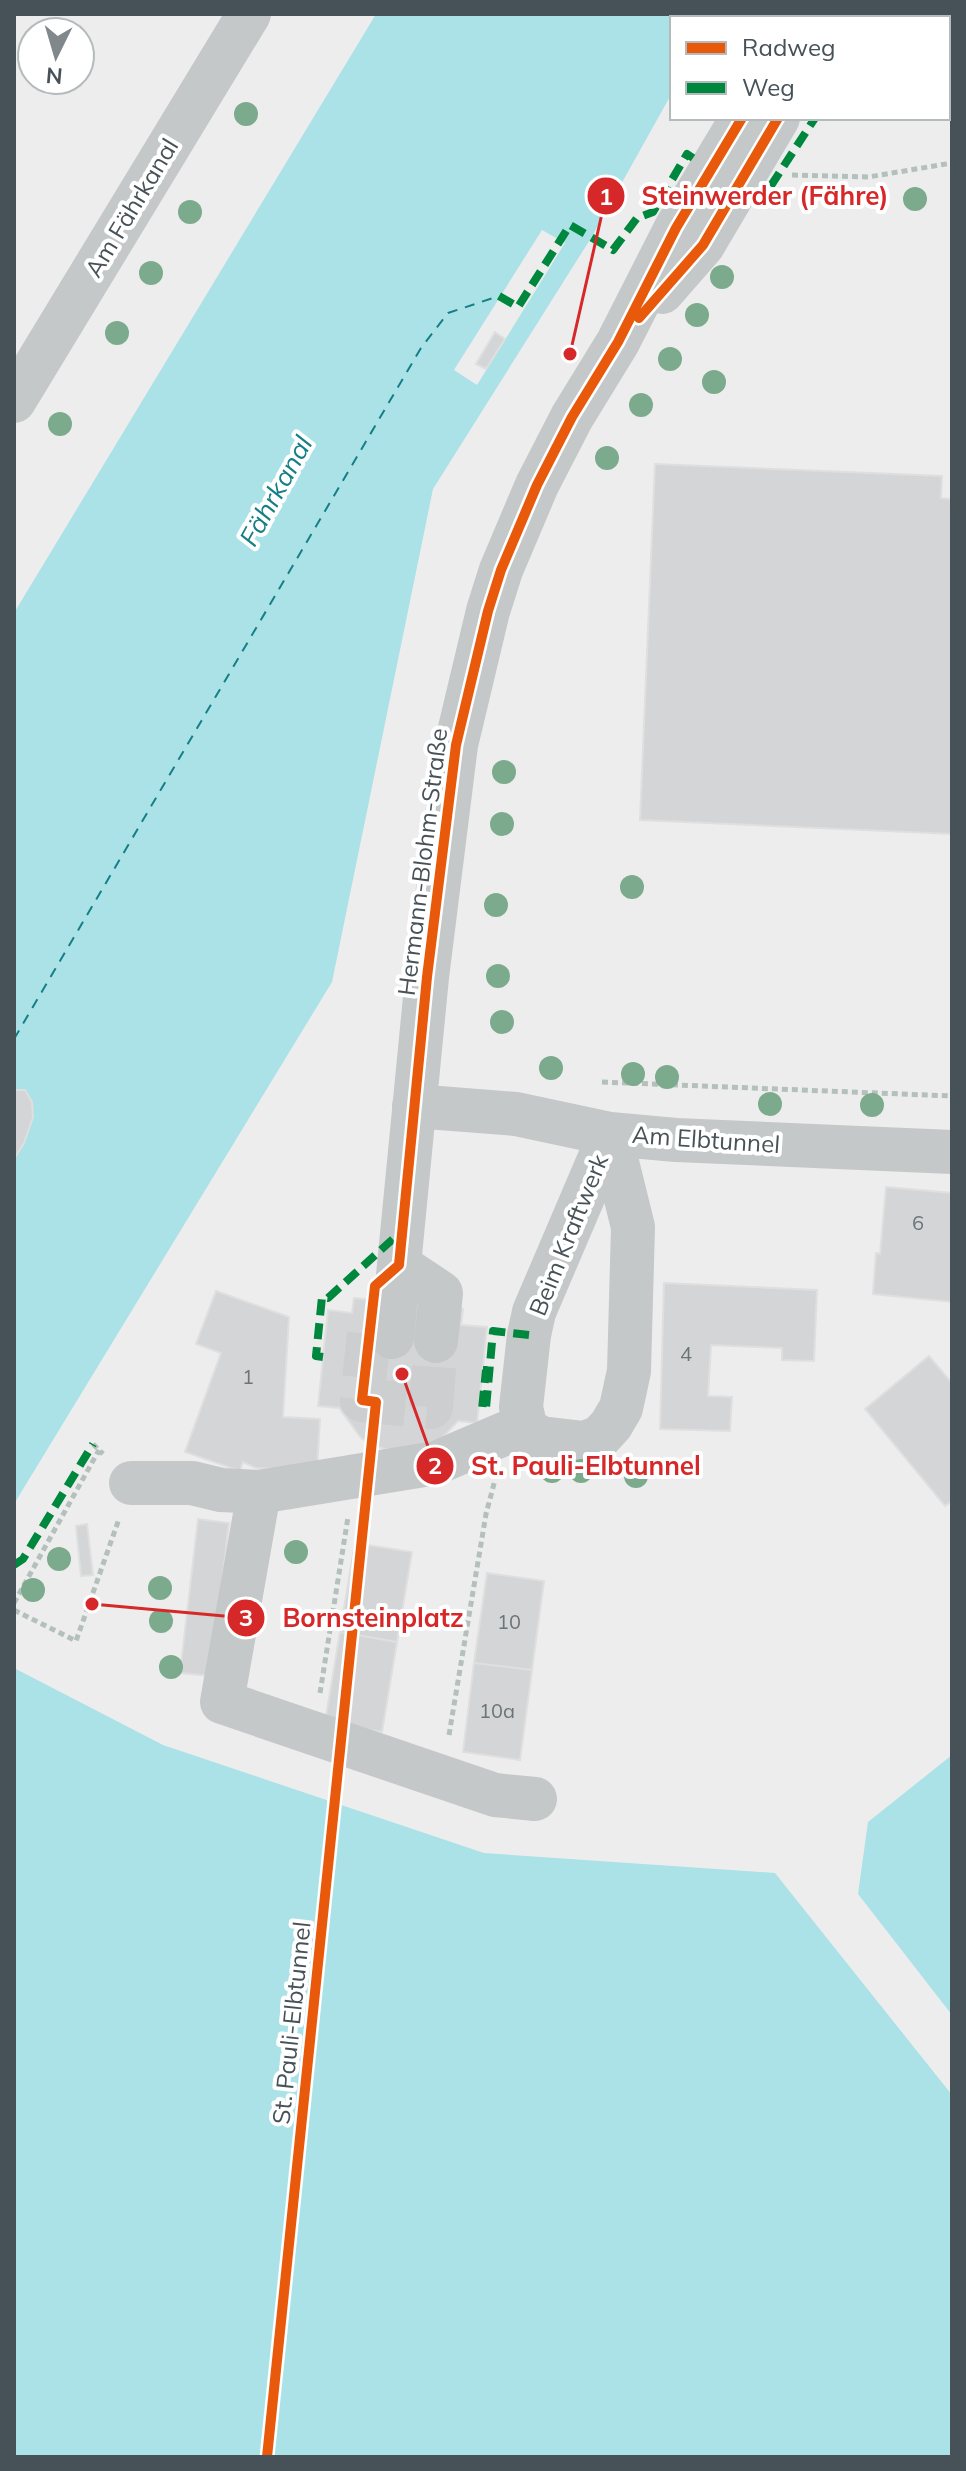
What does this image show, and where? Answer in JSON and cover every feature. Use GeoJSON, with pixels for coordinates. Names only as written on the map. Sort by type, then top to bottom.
{"type":"FeatureCollection","features":[{"type":"Feature","properties":{"kind":"street","name":"Am Fährkanal"},"geometry":{"type":"LineString","coordinates":[[14,401],[249,14]]}},
{"type":"Feature","properties":{"kind":"street","name":"Hermann-Blohm-Straße"},"geometry":{"type":"LineString","coordinates":[[401,1247],[414,1106],[456,745],[488,611],[501,570],[537,485],[572,417],[618,342],[676,228],[741,120]]}},
{"type":"Feature","properties":{"kind":"street","name":"Hermann-Blohm-Straße"},"geometry":{"type":"LineString","coordinates":[[618,342],[703,245],[777,120]]}},
{"type":"Feature","properties":{"kind":"street","name":"Am Elbtunnel"},"geometry":{"type":"LineString","coordinates":[[414,1106],[516,1114],[610,1134],[676,1140],[952,1152]]}},
{"type":"Feature","properties":{"kind":"street","name":"Beim Kraftwerk"},"geometry":{"type":"LineString","coordinates":[[610,1134],[633,1227],[629,1371],[621,1408],[600,1437],[584,1443],[511,1431],[521,1407],[534,1312],[610,1134]]}},
{"type":"Feature","properties":{"kind":"street"},"geometry":{"type":"LineString","coordinates":[[401,1247],[441,1293],[403,1338],[375,1286],[401,1247]]}},
{"type":"Feature","properties":{"kind":"street"},"geometry":{"type":"LineString","coordinates":[[131,1483],[192,1483],[221,1490],[259,1492],[436,1463],[511,1431]]}},
{"type":"Feature","properties":{"kind":"street"},"geometry":{"type":"LineString","coordinates":[[259,1492],[222,1702],[495,1795],[535,1799]]}},
{"type":"Feature","properties":{"kind":"path"},"geometry":{"type":"LineString","coordinates":[[779,174],[868,177],[952,163]]}},
{"type":"Feature","properties":{"kind":"path"},"geometry":{"type":"LineString","coordinates":[[602,1082],[952,1096]]}},
{"type":"Feature","properties":{"kind":"path"},"geometry":{"type":"LineString","coordinates":[[449,1735],[486,1514],[511,1431]]}},
{"type":"Feature","properties":{"kind":"path"},"geometry":{"type":"LineString","coordinates":[[14,1610],[76,1641],[131,1483],[93,1444]]}},
{"type":"Feature","properties":{"kind":"path"},"geometry":{"type":"LineString","coordinates":[[14,1603],[99,1450]]}},
{"type":"Feature","properties":{"kind":"path"},"geometry":{"type":"LineString","coordinates":[[313,1733],[354,1477]]}},
{"type":"Feature","properties":{"kind":"water","name":"Fährkanal"},"geometry":{"type":"Polygon","coordinates":[[[376,14],[717,14],[670,16],[670,97],[591,238],[433,489],[332,982],[14,1504],[14,613],[376,14]]]}},
{"type":"Feature","properties":{"kind":"water"},"geometry":{"type":"Polygon","coordinates":[[[14,1668],[163,1745],[484,1853],[775,1873],[952,2095],[952,2457],[14,2457],[14,1668]]]}},
{"type":"Feature","properties":{"kind":"water"},"geometry":{"type":"Polygon","coordinates":[[[952,1755],[952,2015],[858,1894],[868,1822],[952,1755]]]}},
{"type":"Feature","properties":{"kind":"pier"},"geometry":{"type":"Polygon","coordinates":[[[542,230],[565,243],[477,385],[454,370],[542,230]]]}},
{"type":"Feature","properties":{"kind":"building"},"geometry":{"type":"Polygon","coordinates":[[[495,332],[505,339],[486,369],[476,364],[495,332]]]}},
{"type":"Feature","properties":{"kind":"building"},"geometry":{"type":"Polygon","coordinates":[[[655,464],[942,476],[941,498],[952,499],[952,834],[640,820],[655,464]]]}},
{"type":"Feature","properties":{"kind":"building"},"geometry":{"type":"Polygon","coordinates":[[[14,1090],[25,1090],[32,1102],[33,1117],[24,1143],[14,1159],[14,1090]]]}},
{"type":"Feature","properties":{"kind":"building"},"geometry":{"type":"Polygon","coordinates":[[[886,1187],[952,1193],[952,1302],[873,1294],[886,1187]]]}},
{"type":"Feature","properties":{"kind":"building"},"geometry":{"type":"Polygon","coordinates":[[[664,1283],[817,1290],[814,1361],[782,1360],[782,1348],[711,1345],[708,1396],[732,1397],[730,1431],[660,1429],[664,1283]]]}},
{"type":"Feature","properties":{"kind":"building"},"geometry":{"type":"Polygon","coordinates":[[[216,1291],[289,1317],[283,1417],[320,1419],[317,1471],[256,1468],[243,1462],[240,1471],[185,1452],[221,1353],[196,1344],[216,1291]]]}},
{"type":"Feature","properties":{"kind":"building"},"geometry":{"type":"Polygon","coordinates":[[[354,1298],[463,1309],[461,1325],[487,1327],[477,1423],[458,1421],[442,1438],[403,1452],[392,1451],[361,1438],[339,1408],[318,1406],[328,1310],[352,1313],[354,1298]]]}},
{"type":"Feature","properties":{"kind":"building"},"geometry":{"type":"Polygon","coordinates":[[[929,1356],[952,1383],[952,1501],[945,1506],[865,1409],[929,1356]]]}},
{"type":"Feature","properties":{"kind":"building"},"geometry":{"type":"Polygon","coordinates":[[[198,1519],[229,1523],[211,1676],[180,1673],[198,1519]]]}},
{"type":"Feature","properties":{"kind":"building"},"geometry":{"type":"Polygon","coordinates":[[[87,1524],[93,1575],[81,1576],[76,1526],[87,1524]]]}},
{"type":"Feature","properties":{"kind":"building"},"geometry":{"type":"Polygon","coordinates":[[[355,1543],[412,1552],[397,1642],[340,1632],[355,1543]]]}},
{"type":"Feature","properties":{"kind":"building"},"geometry":{"type":"Polygon","coordinates":[[[487,1573],[544,1581],[532,1670],[474,1663],[487,1573]]]}},
{"type":"Feature","properties":{"kind":"building"},"geometry":{"type":"Polygon","coordinates":[[[340,1632],[397,1642],[382,1732],[325,1722],[340,1632]]]}},
{"type":"Feature","properties":{"kind":"building"},"geometry":{"type":"Polygon","coordinates":[[[474,1663],[532,1670],[520,1760],[463,1752],[474,1663]]]}},
{"type":"Feature","properties":{"kind":"ferry route"},"geometry":{"type":"LineString","coordinates":[[14,1039],[421,348],[448,313],[499,296]]}},
{"type":"Feature","properties":{"kind":"tunnel"},"geometry":{"type":"LineString","coordinates":[[369,1334],[362,1400],[431,1407],[436,1341]]}},
{"type":"Feature","properties":{"kind":"marked path"},"geometry":{"type":"LineString","coordinates":[[756,197],[761,201],[814,120]]}},
{"type":"Feature","properties":{"kind":"marked path"},"geometry":{"type":"LineString","coordinates":[[499,296],[518,307],[570,225],[613,250],[637,218],[653,212],[687,154],[693,158]]}},
{"type":"Feature","properties":{"kind":"marked path"},"geometry":{"type":"LineString","coordinates":[[323,1357],[316,1356],[322,1297],[328,1298],[404,1229]]}},
{"type":"Feature","properties":{"kind":"marked path"},"geometry":{"type":"LineString","coordinates":[[483,1370],[486,1370],[482,1409],[486,1408],[493,1331],[529,1335]]}},
{"type":"Feature","properties":{"kind":"marked path"},"geometry":{"type":"LineString","coordinates":[[14,1565],[23,1559],[93,1444]]}},
{"type":"Feature","properties":{"kind":"cycle path","name":"St. Pauli-Elbtunnel"},"geometry":{"type":"LineString","coordinates":[[267,2457],[376,1402],[362,1400],[375,1286],[399,1265],[427,977],[456,745],[488,611],[501,570],[537,485],[572,417],[618,342],[676,228],[741,120]]}},
{"type":"Feature","properties":{"kind":"cycle path"},"geometry":{"type":"LineString","coordinates":[[639,318],[703,245],[777,120]]}},
{"type":"Feature","properties":{"kind":"place","name":"Steinwerder (Fähre)"},"geometry":{"type":"Point","coordinates":[570,354]}},
{"type":"Feature","properties":{"kind":"place","name":"St. Pauli-Elbtunnel"},"geometry":{"type":"Point","coordinates":[402,1374]}},
{"type":"Feature","properties":{"kind":"place","name":"Bornsteinplatz"},"geometry":{"type":"Point","coordinates":[92,1604]}}]}
